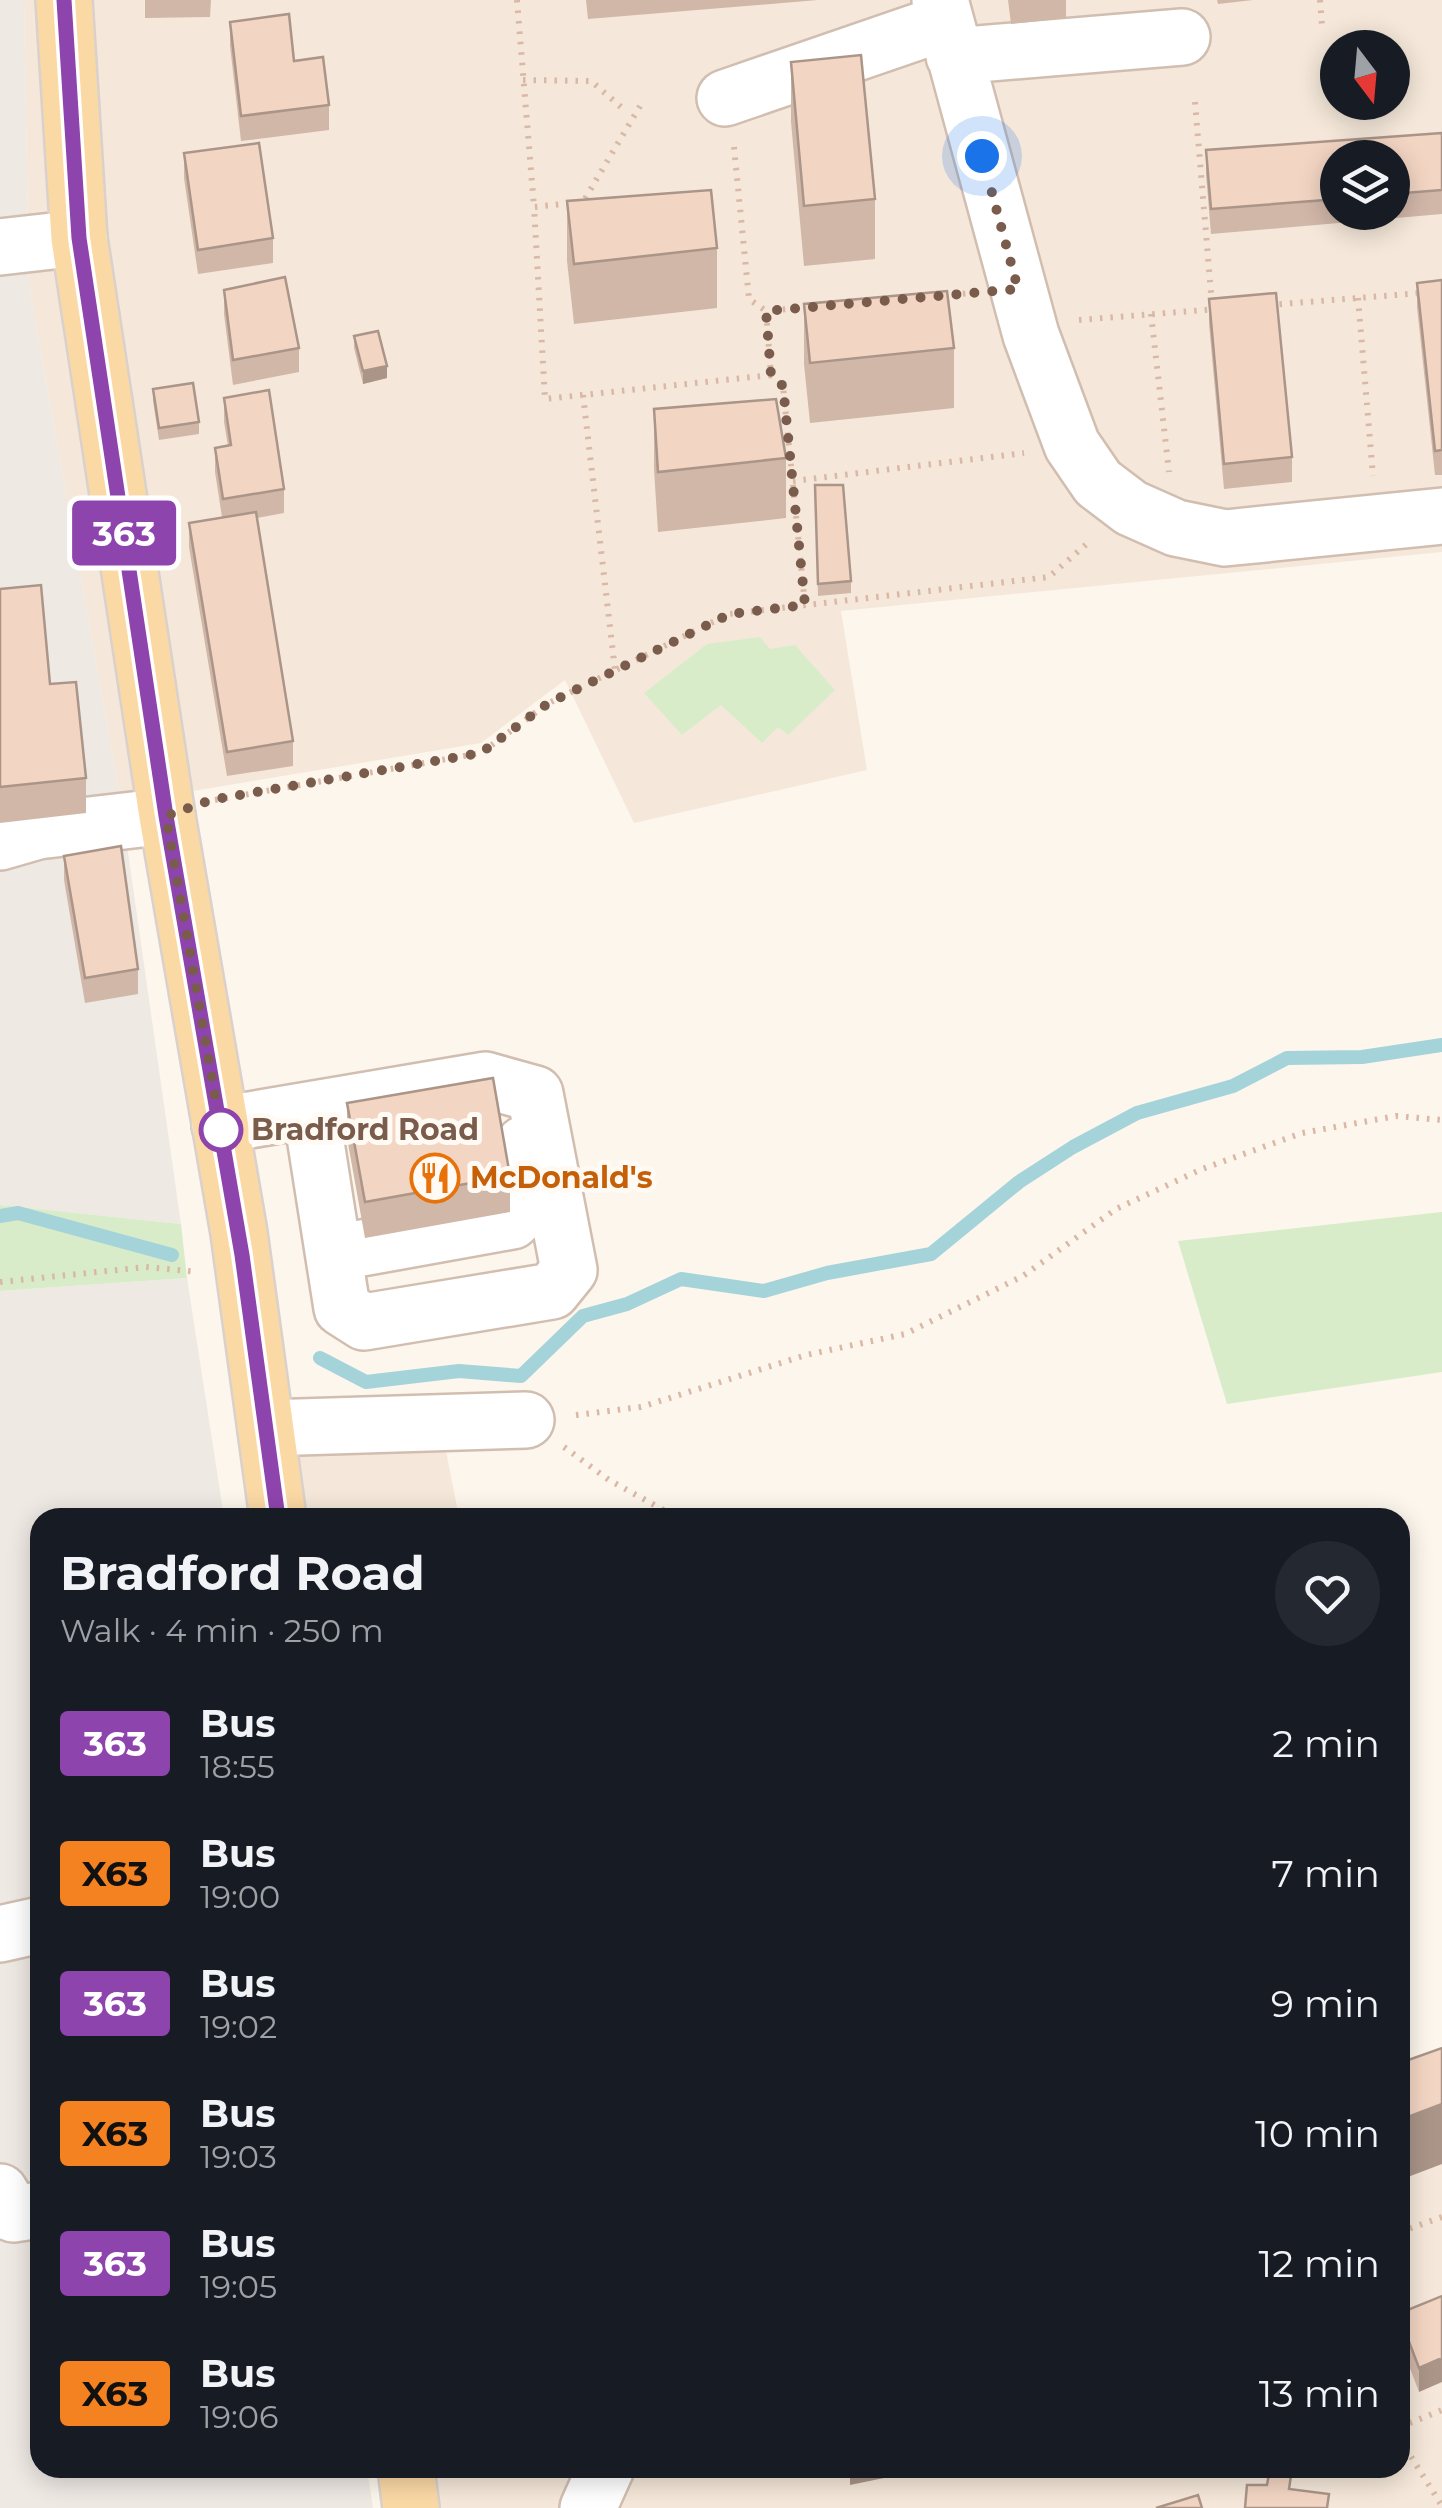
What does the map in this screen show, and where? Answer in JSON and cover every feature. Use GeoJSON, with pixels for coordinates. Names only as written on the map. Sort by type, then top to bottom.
{"type":"FeatureCollection","features":[{"type":"Feature","properties":{"kind":"main road"},"geometry":{"type":"LineString","coordinates":[[64,0],[79,238],[166,816],[246,1277],[277,1508]]}},
{"type":"Feature","properties":{"kind":"main road"},"geometry":{"type":"LineString","coordinates":[[408,2478],[412,2508]]}},
{"type":"Feature","properties":{"kind":"street"},"geometry":{"type":"LineString","coordinates":[[730,96],[947,26],[1182,37]]}},
{"type":"Feature","properties":{"kind":"street"},"geometry":{"type":"LineString","coordinates":[[947,26],[1023,306],[1067,432],[1098,483],[1114,496],[1176,528],[1225,538],[1442,516]]}},
{"type":"Feature","properties":{"kind":"street"},"geometry":{"type":"LineString","coordinates":[[0,247],[79,238]]}},
{"type":"Feature","properties":{"kind":"street"},"geometry":{"type":"LineString","coordinates":[[0,842],[38,831],[166,816]]}},
{"type":"Feature","properties":{"kind":"street"},"geometry":{"type":"LineString","coordinates":[[220,1125],[484,1080],[535,1094],[569,1270],[552,1290],[364,1322],[342,1308],[311,1111]]}},
{"type":"Feature","properties":{"kind":"street"},"geometry":{"type":"LineString","coordinates":[[334,1254],[512,1221],[533,1201],[520,1117],[487,1104],[408,1090]]}},
{"type":"Feature","properties":{"kind":"street"},"geometry":{"type":"LineString","coordinates":[[266,1428],[526,1420]]}},
{"type":"Feature","properties":{"kind":"street"},"geometry":{"type":"LineString","coordinates":[[0,1934],[30,1927]]}},
{"type":"Feature","properties":{"kind":"street"},"geometry":{"type":"LineString","coordinates":[[0,2192],[14,2214],[30,2212]]}},
{"type":"Feature","properties":{"kind":"path"},"geometry":{"type":"LineString","coordinates":[[517,0],[545,399],[771,375]]}},
{"type":"Feature","properties":{"kind":"path"},"geometry":{"type":"LineString","coordinates":[[1320,0],[1322,26]]}},
{"type":"Feature","properties":{"kind":"path"},"geometry":{"type":"LineString","coordinates":[[524,80],[590,81],[621,107]]}},
{"type":"Feature","properties":{"kind":"path"},"geometry":{"type":"LineString","coordinates":[[730,96],[749,299],[766,311],[824,306]]}},
{"type":"Feature","properties":{"kind":"path"},"geometry":{"type":"LineString","coordinates":[[1195,102],[1212,310]]}},
{"type":"Feature","properties":{"kind":"path"},"geometry":{"type":"LineString","coordinates":[[534,207],[583,202],[640,106]]}},
{"type":"Feature","properties":{"kind":"path"},"geometry":{"type":"LineString","coordinates":[[1266,305],[1425,292]]}},
{"type":"Feature","properties":{"kind":"path"},"geometry":{"type":"LineString","coordinates":[[941,296],[1151,314],[1230,308]]}},
{"type":"Feature","properties":{"kind":"path"},"geometry":{"type":"LineString","coordinates":[[1358,298],[1378,522]]}},
{"type":"Feature","properties":{"kind":"path"},"geometry":{"type":"LineString","coordinates":[[766,311],[771,375],[783,386],[805,605]]}},
{"type":"Feature","properties":{"kind":"path"},"geometry":{"type":"LineString","coordinates":[[1151,314],[1176,528]]}},
{"type":"Feature","properties":{"kind":"path"},"geometry":{"type":"LineString","coordinates":[[583,395],[616,670]]}},
{"type":"Feature","properties":{"kind":"path"},"geometry":{"type":"LineString","coordinates":[[792,481],[1015,458],[1067,432]]}},
{"type":"Feature","properties":{"kind":"path"},"geometry":{"type":"LineString","coordinates":[[166,816],[211,800],[481,753],[547,704],[730,614],[1049,576],[1086,549],[1114,496]]}},
{"type":"Feature","properties":{"kind":"path"},"geometry":{"type":"LineString","coordinates":[[526,1420],[642,1407],[806,1355],[905,1334],[1023,1276],[1116,1209],[1202,1169],[1302,1133],[1396,1116],[1442,1120]]}},
{"type":"Feature","properties":{"kind":"path"},"geometry":{"type":"LineString","coordinates":[[0,1282],[146,1267],[246,1277]]}},
{"type":"Feature","properties":{"kind":"path"},"geometry":{"type":"LineString","coordinates":[[526,1420],[609,1480],[660,1508]]}},
{"type":"Feature","properties":{"kind":"path"},"geometry":{"type":"LineString","coordinates":[[1410,2228],[1442,2217]]}},
{"type":"Feature","properties":{"kind":"path"},"geometry":{"type":"LineString","coordinates":[[1410,2423],[1442,2410]]}},
{"type":"Feature","properties":{"kind":"path"},"geometry":{"type":"LineString","coordinates":[[1410,2454],[1442,2506]]}},
{"type":"Feature","properties":{"kind":"path"},"geometry":{"type":"LineString","coordinates":[[1432,2490],[1442,2485]]}},
{"type":"Feature","properties":{"kind":"shaded area"},"geometry":{"type":"Polygon","coordinates":[[[0,0],[24,0],[29,286],[121,803],[181,1224],[0,1205],[0,0]]]}},
{"type":"Feature","properties":{"kind":"shaded area"},"geometry":{"type":"Polygon","coordinates":[[[24,0],[1442,0],[1442,552],[841,611],[867,770],[634,823],[565,680],[481,743],[121,803],[29,286],[24,0]]]}},
{"type":"Feature","properties":{"kind":"shaded area"},"geometry":{"type":"Polygon","coordinates":[[[187,1278],[223,1508],[30,1508],[30,2478],[368,2478],[373,2508],[0,2508],[0,1291],[187,1278]]]}},
{"type":"Feature","properties":{"kind":"shaded area"},"geometry":{"type":"Polygon","coordinates":[[[285,1435],[446,1451],[457,1508],[296,1508],[285,1435]]]}},
{"type":"Feature","properties":{"kind":"shaded area"},"geometry":{"type":"Polygon","coordinates":[[[1442,2076],[1442,2508],[435,2508],[430,2478],[1410,2478],[1410,2087],[1442,2076]]]}},
{"type":"Feature","properties":{"kind":"green space"},"geometry":{"type":"Polygon","coordinates":[[[760,637],[770,649],[795,645],[835,690],[788,735],[778,727],[762,743],[721,705],[682,735],[644,693],[707,644],[760,637]]]}},
{"type":"Feature","properties":{"kind":"green space"},"geometry":{"type":"Polygon","coordinates":[[[0,1205],[181,1224],[187,1278],[0,1291],[0,1205]]]}},
{"type":"Feature","properties":{"kind":"green space"},"geometry":{"type":"Polygon","coordinates":[[[1442,1212],[1442,1372],[1227,1404],[1178,1241],[1442,1212]]]}},
{"type":"Feature","properties":{"kind":"building"},"geometry":{"type":"Polygon","coordinates":[[[289,14],[294,61],[323,57],[329,105],[241,116],[230,22],[289,14]]]}},
{"type":"Feature","properties":{"kind":"building"},"geometry":{"type":"Polygon","coordinates":[[[861,55],[875,199],[804,206],[791,62],[861,55]]]}},
{"type":"Feature","properties":{"kind":"building"},"geometry":{"type":"Polygon","coordinates":[[[1442,133],[1442,190],[1410,193],[1410,140],[1345,140],[1442,133]]]}},
{"type":"Feature","properties":{"kind":"building"},"geometry":{"type":"Polygon","coordinates":[[[1320,142],[1320,200],[1211,209],[1206,150],[1320,142]]]}},
{"type":"Feature","properties":{"kind":"building"},"geometry":{"type":"Polygon","coordinates":[[[259,143],[273,238],[198,250],[184,153],[259,143]]]}},
{"type":"Feature","properties":{"kind":"building"},"geometry":{"type":"Polygon","coordinates":[[[711,190],[717,248],[574,264],[567,201],[711,190]]]}},
{"type":"Feature","properties":{"kind":"building"},"geometry":{"type":"Polygon","coordinates":[[[285,277],[299,348],[233,360],[224,290],[285,277]]]}},
{"type":"Feature","properties":{"kind":"building"},"geometry":{"type":"Polygon","coordinates":[[[1442,280],[1442,450],[1435,451],[1417,283],[1442,280]]]}},
{"type":"Feature","properties":{"kind":"building"},"geometry":{"type":"Polygon","coordinates":[[[947,291],[954,348],[810,363],[804,304],[947,291]]]}},
{"type":"Feature","properties":{"kind":"building"},"geometry":{"type":"Polygon","coordinates":[[[1276,293],[1292,457],[1224,464],[1209,299],[1276,293]]]}},
{"type":"Feature","properties":{"kind":"building"},"geometry":{"type":"Polygon","coordinates":[[[378,331],[387,366],[363,371],[354,336],[378,331]]]}},
{"type":"Feature","properties":{"kind":"building"},"geometry":{"type":"Polygon","coordinates":[[[193,383],[199,422],[159,428],[153,389],[193,383]]]}},
{"type":"Feature","properties":{"kind":"building"},"geometry":{"type":"Polygon","coordinates":[[[269,390],[284,489],[223,499],[215,448],[231,445],[224,398],[269,390]]]}},
{"type":"Feature","properties":{"kind":"building"},"geometry":{"type":"Polygon","coordinates":[[[776,399],[786,458],[658,472],[654,409],[776,399]]]}},
{"type":"Feature","properties":{"kind":"building"},"geometry":{"type":"Polygon","coordinates":[[[815,485],[843,485],[851,581],[818,584],[815,485]]]}},
{"type":"Feature","properties":{"kind":"building"},"geometry":{"type":"Polygon","coordinates":[[[256,512],[293,741],[227,752],[189,523],[256,512]]]}},
{"type":"Feature","properties":{"kind":"building"},"geometry":{"type":"Polygon","coordinates":[[[41,585],[50,684],[76,682],[86,778],[0,787],[0,589],[41,585]]]}},
{"type":"Feature","properties":{"kind":"building"},"geometry":{"type":"Polygon","coordinates":[[[121,846],[138,969],[85,978],[64,856],[121,846]]]}},
{"type":"Feature","properties":{"kind":"building"},"geometry":{"type":"Polygon","coordinates":[[[493,1078],[510,1176],[365,1202],[347,1103],[493,1078]]]}},
{"type":"Feature","properties":{"kind":"building"},"geometry":{"type":"Polygon","coordinates":[[[1442,2048],[1442,2104],[1410,2116],[1410,2059],[1442,2048]]]}},
{"type":"Feature","properties":{"kind":"building"},"geometry":{"type":"Polygon","coordinates":[[[1442,2296],[1442,2358],[1419,2368],[1410,2344],[1410,2309],[1442,2296]]]}},
{"type":"Feature","properties":{"kind":"building"},"geometry":{"type":"Polygon","coordinates":[[[1268,2478],[1291,2478],[1289,2489],[1329,2494],[1327,2508],[1245,2508],[1247,2485],[1267,2485],[1268,2478]]]}},
{"type":"Feature","properties":{"kind":"building"},"geometry":{"type":"Polygon","coordinates":[[[1198,2495],[1202,2508],[1156,2508],[1198,2495]]]}},
{"type":"Feature","properties":{"kind":"waterway"},"geometry":{"type":"LineString","coordinates":[[320,1358],[366,1382],[459,1371],[521,1376],[583,1316],[627,1304],[681,1279],[764,1291],[827,1273],[931,1254],[1019,1182],[1073,1147],[1137,1113],[1233,1086],[1287,1058],[1362,1057],[1442,1045]]}},
{"type":"Feature","properties":{"kind":"waterway"},"geometry":{"type":"LineString","coordinates":[[0,1216],[18,1213],[172,1255]]}},
{"type":"Feature","properties":{"kind":"bus line","name":"363"},"geometry":{"type":"LineString","coordinates":[[64,0],[79,238],[166,816],[242,1255],[277,1508]]}},
{"type":"Feature","properties":{"kind":"place","name":"Bradford Road"},"geometry":{"type":"Point","coordinates":[221,1130]}},
{"type":"Feature","properties":{"kind":"place","name":"McDonald's"},"geometry":{"type":"Point","coordinates":[435,1178]}},
{"type":"Feature","properties":{"kind":"route"},"geometry":{"type":"LineString","coordinates":[[221,1130],[166,816],[211,800],[481,753],[547,704],[730,614],[805,605],[783,386],[771,375],[766,311],[1018,289],[982,156]]}}]}
